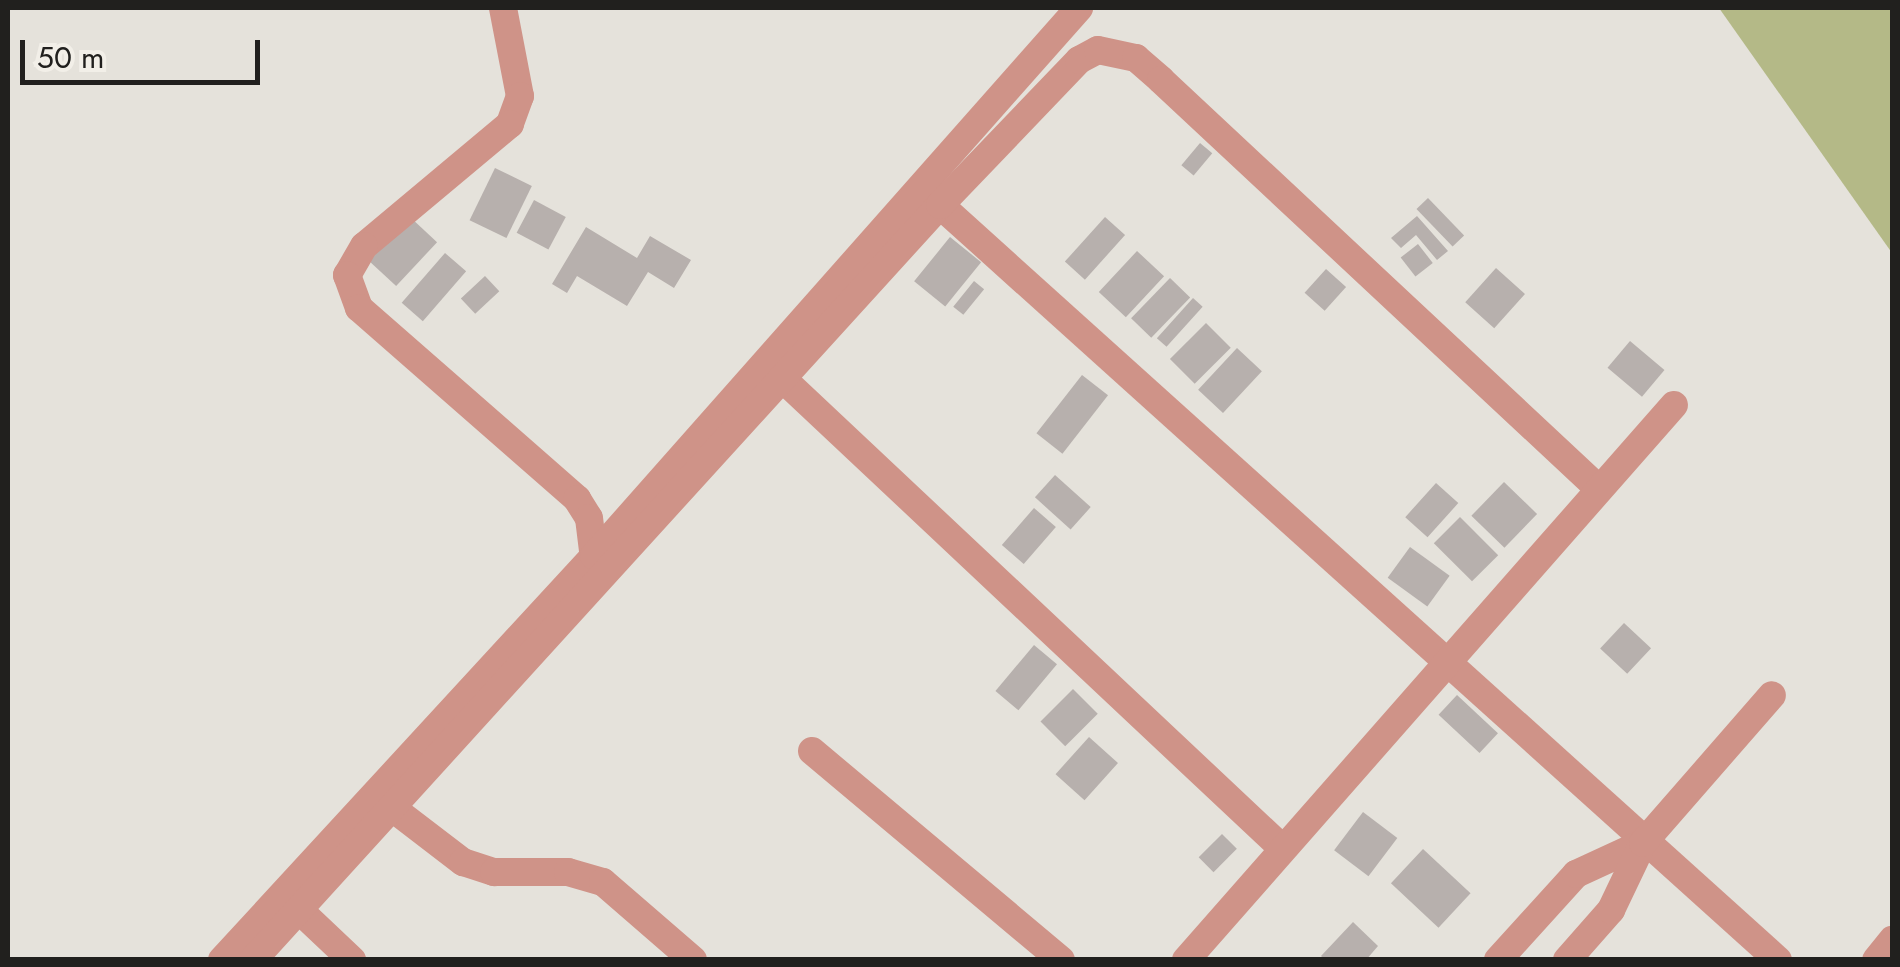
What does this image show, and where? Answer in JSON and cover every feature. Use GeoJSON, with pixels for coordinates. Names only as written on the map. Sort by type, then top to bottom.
{"type":"FeatureCollection","features":[{"type":"Feature","properties":{"kind":"street"},"geometry":{"type":"LineString","coordinates":[[503,8],[520,96],[510,124],[364,246],[347,275],[359,308],[576,499],[590,518],[594,556]]}},
{"type":"Feature","properties":{"kind":"street"},"geometry":{"type":"LineString","coordinates":[[222,960],[594,556],[1079,8]]}},
{"type":"Feature","properties":{"kind":"street"},"geometry":{"type":"LineString","coordinates":[[253,960],[785,381],[940,205],[1079,60],[1098,50],[1119,50],[1161,80],[1597,487]]}},
{"type":"Feature","properties":{"kind":"street"},"geometry":{"type":"LineString","coordinates":[[940,205],[1448,656],[1643,843],[1778,960]]}},
{"type":"Feature","properties":{"kind":"street"},"geometry":{"type":"LineString","coordinates":[[785,381],[1282,848]]}},
{"type":"Feature","properties":{"kind":"street"},"geometry":{"type":"LineString","coordinates":[[1186,960],[1448,656],[1674,406]]}},
{"type":"Feature","properties":{"kind":"street"},"geometry":{"type":"LineString","coordinates":[[1568,960],[1611,910],[1643,843],[1772,695]]}},
{"type":"Feature","properties":{"kind":"street"},"geometry":{"type":"LineString","coordinates":[[812,750],[1062,960]]}},
{"type":"Feature","properties":{"kind":"street"},"geometry":{"type":"LineString","coordinates":[[391,807],[463,862],[494,872],[568,872],[603,882],[693,960]]}},
{"type":"Feature","properties":{"kind":"street"},"geometry":{"type":"LineString","coordinates":[[1498,960],[1576,874],[1643,843]]}},
{"type":"Feature","properties":{"kind":"street"},"geometry":{"type":"LineString","coordinates":[[297,908],[352,960]]}},
{"type":"Feature","properties":{"kind":"street"},"geometry":{"type":"LineString","coordinates":[[1876,960],[1892,940]]}},
{"type":"Feature","properties":{"kind":"green space"},"geometry":{"type":"Polygon","coordinates":[[[1719,8],[1892,8],[1892,253],[1719,8]]]}},
{"type":"Feature","properties":{"kind":"building"},"geometry":{"type":"Polygon","coordinates":[[[1200,143],[1212,153],[1194,175],[1181,165],[1200,143]]]}},
{"type":"Feature","properties":{"kind":"building"},"geometry":{"type":"Polygon","coordinates":[[[495,168],[532,186],[506,238],[470,220],[495,168]]]}},
{"type":"Feature","properties":{"kind":"building"},"geometry":{"type":"Polygon","coordinates":[[[1428,198],[1464,235],[1453,247],[1416,209],[1428,198]]]}},
{"type":"Feature","properties":{"kind":"building"},"geometry":{"type":"Polygon","coordinates":[[[534,200],[566,217],[548,250],[517,233],[534,200]]]}},
{"type":"Feature","properties":{"kind":"building"},"geometry":{"type":"Polygon","coordinates":[[[1417,216],[1448,251],[1437,260],[1416,235],[1401,248],[1391,238],[1417,216]]]}},
{"type":"Feature","properties":{"kind":"building"},"geometry":{"type":"Polygon","coordinates":[[[410,217],[437,242],[396,286],[369,261],[410,217]]]}},
{"type":"Feature","properties":{"kind":"building"},"geometry":{"type":"Polygon","coordinates":[[[1105,217],[1125,235],[1085,280],[1065,262],[1105,217]]]}},
{"type":"Feature","properties":{"kind":"building"},"geometry":{"type":"Polygon","coordinates":[[[586,227],[637,258],[650,236],[691,260],[674,288],[648,272],[627,306],[577,276],[567,293],[552,284],[586,227]]]}},
{"type":"Feature","properties":{"kind":"building"},"geometry":{"type":"Polygon","coordinates":[[[950,237],[981,262],[945,306],[914,281],[950,237]]]}},
{"type":"Feature","properties":{"kind":"building"},"geometry":{"type":"Polygon","coordinates":[[[1418,244],[1433,263],[1415,276],[1401,258],[1418,244]]]}},
{"type":"Feature","properties":{"kind":"building"},"geometry":{"type":"Polygon","coordinates":[[[1137,251],[1164,276],[1126,317],[1099,292],[1137,251]]]}},
{"type":"Feature","properties":{"kind":"building"},"geometry":{"type":"Polygon","coordinates":[[[445,253],[466,271],[423,321],[402,303],[445,253]]]}},
{"type":"Feature","properties":{"kind":"building"},"geometry":{"type":"Polygon","coordinates":[[[1496,268],[1525,294],[1494,328],[1465,302],[1496,268]]]}},
{"type":"Feature","properties":{"kind":"building"},"geometry":{"type":"Polygon","coordinates":[[[1326,269],[1346,287],[1325,311],[1305,293],[1326,269]]]}},
{"type":"Feature","properties":{"kind":"building"},"geometry":{"type":"Polygon","coordinates":[[[485,276],[499,291],[475,314],[461,299],[485,276]]]}},
{"type":"Feature","properties":{"kind":"building"},"geometry":{"type":"Polygon","coordinates":[[[1170,278],[1190,297],[1151,338],[1131,318],[1170,278]]]}},
{"type":"Feature","properties":{"kind":"building"},"geometry":{"type":"Polygon","coordinates":[[[974,281],[984,289],[963,315],[953,307],[974,281]]]}},
{"type":"Feature","properties":{"kind":"building"},"geometry":{"type":"Polygon","coordinates":[[[1193,298],[1203,307],[1167,347],[1157,338],[1193,298]]]}},
{"type":"Feature","properties":{"kind":"building"},"geometry":{"type":"Polygon","coordinates":[[[1206,323],[1231,348],[1195,384],[1170,359],[1206,323]]]}},
{"type":"Feature","properties":{"kind":"building"},"geometry":{"type":"Polygon","coordinates":[[[1630,341],[1664,370],[1642,397],[1608,368],[1630,341]]]}},
{"type":"Feature","properties":{"kind":"building"},"geometry":{"type":"Polygon","coordinates":[[[1237,348],[1262,371],[1223,413],[1198,390],[1237,348]]]}},
{"type":"Feature","properties":{"kind":"building"},"geometry":{"type":"Polygon","coordinates":[[[1082,375],[1108,395],[1062,454],[1036,433],[1082,375]]]}},
{"type":"Feature","properties":{"kind":"building"},"geometry":{"type":"Polygon","coordinates":[[[1055,475],[1091,507],[1071,529],[1035,497],[1055,475]]]}},
{"type":"Feature","properties":{"kind":"building"},"geometry":{"type":"Polygon","coordinates":[[[1504,482],[1537,514],[1504,548],[1471,516],[1504,482]]]}},
{"type":"Feature","properties":{"kind":"building"},"geometry":{"type":"Polygon","coordinates":[[[1436,483],[1458,503],[1428,537],[1405,517],[1436,483]]]}},
{"type":"Feature","properties":{"kind":"building"},"geometry":{"type":"Polygon","coordinates":[[[1034,508],[1056,527],[1024,564],[1002,545],[1034,508]]]}},
{"type":"Feature","properties":{"kind":"building"},"geometry":{"type":"Polygon","coordinates":[[[1460,517],[1498,555],[1472,581],[1434,543],[1460,517]]]}},
{"type":"Feature","properties":{"kind":"building"},"geometry":{"type":"Polygon","coordinates":[[[1410,547],[1450,576],[1427,607],[1388,578],[1410,547]]]}},
{"type":"Feature","properties":{"kind":"building"},"geometry":{"type":"Polygon","coordinates":[[[1624,623],[1651,648],[1627,674],[1600,649],[1624,623]]]}},
{"type":"Feature","properties":{"kind":"building"},"geometry":{"type":"Polygon","coordinates":[[[1034,645],[1057,664],[1018,710],[995,691],[1034,645]]]}},
{"type":"Feature","properties":{"kind":"building"},"geometry":{"type":"Polygon","coordinates":[[[1073,689],[1098,714],[1065,746],[1040,722],[1073,689]]]}},
{"type":"Feature","properties":{"kind":"building"},"geometry":{"type":"Polygon","coordinates":[[[1457,695],[1498,733],[1480,753],[1439,715],[1457,695]]]}},
{"type":"Feature","properties":{"kind":"building"},"geometry":{"type":"Polygon","coordinates":[[[1089,737],[1118,763],[1085,800],[1056,774],[1089,737]]]}},
{"type":"Feature","properties":{"kind":"building"},"geometry":{"type":"Polygon","coordinates":[[[1363,812],[1397,838],[1368,876],[1334,850],[1363,812]]]}},
{"type":"Feature","properties":{"kind":"building"},"geometry":{"type":"Polygon","coordinates":[[[1222,834],[1237,849],[1214,872],[1199,857],[1222,834]]]}},
{"type":"Feature","properties":{"kind":"building"},"geometry":{"type":"Polygon","coordinates":[[[1423,849],[1471,893],[1438,928],[1391,883],[1423,849]]]}},
{"type":"Feature","properties":{"kind":"building"},"geometry":{"type":"Polygon","coordinates":[[[1353,922],[1378,946],[1366,960],[1325,960],[1321,956],[1353,922]]]}}]}
